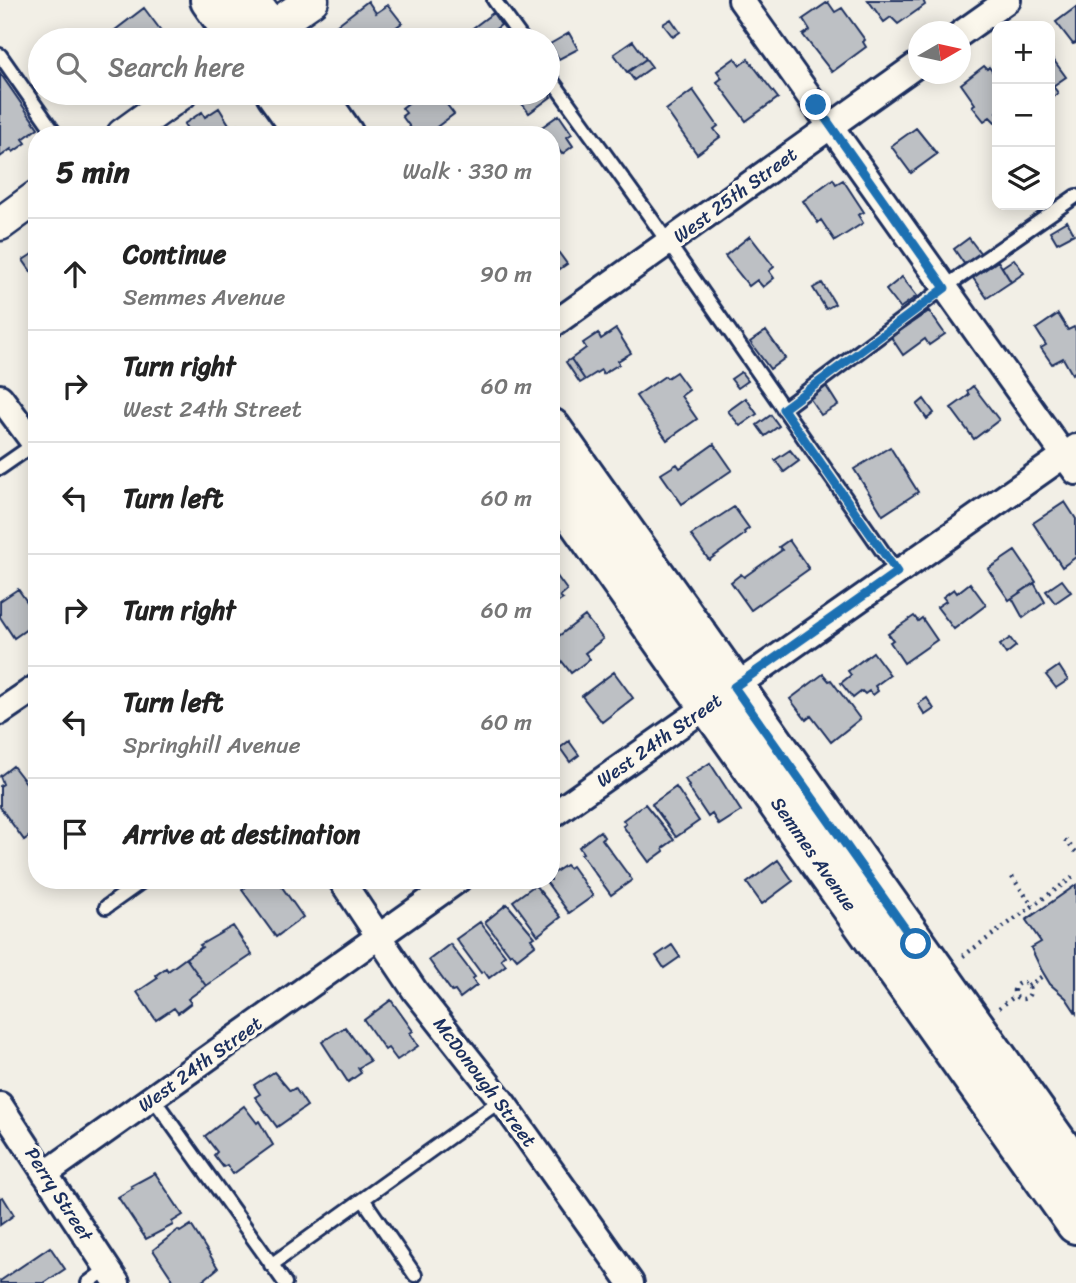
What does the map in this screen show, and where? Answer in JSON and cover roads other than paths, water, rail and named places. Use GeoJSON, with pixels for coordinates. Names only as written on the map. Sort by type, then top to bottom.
{"type":"FeatureCollection","features":[{"type":"Feature","properties":{"kind":"main road"},"geometry":{"type":"LineString","coordinates":[[210,0],[255,28]]}},
{"type":"Feature","properties":{"kind":"main road"},"geometry":{"type":"LineString","coordinates":[[285,105],[300,126]]}},
{"type":"Feature","properties":{"kind":"main road"},"geometry":{"type":"LineString","coordinates":[[323,105],[338,126]]}},
{"type":"Feature","properties":{"kind":"main road","name":"Semmes Avenue"},"geometry":{"type":"LineString","coordinates":[[560,442],[721,696],[1003,1093],[1076,1224]]}},
{"type":"Feature","properties":{"kind":"main road","name":"Semmes Avenue"},"geometry":{"type":"LineString","coordinates":[[560,494],[721,696]]}},
{"type":"Feature","properties":{"kind":"main road","name":"Semmes Avenue"},"geometry":{"type":"LineString","coordinates":[[1003,1093],[1076,1169]]}},
{"type":"Feature","properties":{"kind":"street"},"geometry":{"type":"LineString","coordinates":[[262,28],[312,0]]}},
{"type":"Feature","properties":{"kind":"street"},"geometry":{"type":"LineString","coordinates":[[741,0],[945,288],[1072,458]]}},
{"type":"Feature","properties":{"kind":"street"},"geometry":{"type":"LineString","coordinates":[[971,27],[1008,0]]}},
{"type":"Feature","properties":{"kind":"street","name":"West 25th Street"},"geometry":{"type":"LineString","coordinates":[[560,320],[908,72]]}},
{"type":"Feature","properties":{"kind":"street"},"geometry":{"type":"LineString","coordinates":[[135,126],[164,105]]}},
{"type":"Feature","properties":{"kind":"street"},"geometry":{"type":"LineString","coordinates":[[0,224],[28,204]]}},
{"type":"Feature","properties":{"kind":"street"},"geometry":{"type":"LineString","coordinates":[[0,397],[28,434]]}},
{"type":"Feature","properties":{"kind":"street","name":"West 24th Street"},"geometry":{"type":"LineString","coordinates":[[560,810],[897,572],[1072,458]]}},
{"type":"Feature","properties":{"kind":"street"},"geometry":{"type":"LineString","coordinates":[[0,712],[28,693]]}},
{"type":"Feature","properties":{"kind":"street","name":"McDonough Street"},"geometry":{"type":"LineString","coordinates":[[347,889],[415,991],[501,1100],[631,1283]]}},
{"type":"Feature","properties":{"kind":"street","name":"West 24th Street"},"geometry":{"type":"LineString","coordinates":[[45,1174],[445,889]]}},
{"type":"Feature","properties":{"kind":"street","name":"Perry Street"},"geometry":{"type":"LineString","coordinates":[[0,1105],[45,1174],[104,1278]]}},
{"type":"Feature","properties":{"kind":"lane"},"geometry":{"type":"LineString","coordinates":[[494,0],[514,28]]}},
{"type":"Feature","properties":{"kind":"lane"},"geometry":{"type":"LineString","coordinates":[[0,55],[28,94]]}},
{"type":"Feature","properties":{"kind":"lane"},"geometry":{"type":"LineString","coordinates":[[560,92],[897,572]]}},
{"type":"Feature","properties":{"kind":"lane"},"geometry":{"type":"LineString","coordinates":[[36,105],[51,126]]}},
{"type":"Feature","properties":{"kind":"lane"},"geometry":{"type":"LineString","coordinates":[[783,409],[945,288],[1076,197]]}},
{"type":"Feature","properties":{"kind":"lane"},"geometry":{"type":"LineString","coordinates":[[0,468],[28,450]]}},
{"type":"Feature","properties":{"kind":"lane"},"geometry":{"type":"LineString","coordinates":[[106,907],[131,889]]}},
{"type":"Feature","properties":{"kind":"lane"},"geometry":{"type":"LineString","coordinates":[[153,1098],[285,1283]]}},
{"type":"Feature","properties":{"kind":"lane"},"geometry":{"type":"LineString","coordinates":[[271,1265],[501,1100]]}},
{"type":"Feature","properties":{"kind":"lane"},"geometry":{"type":"LineString","coordinates":[[363,1199],[415,1275]]}}]}
